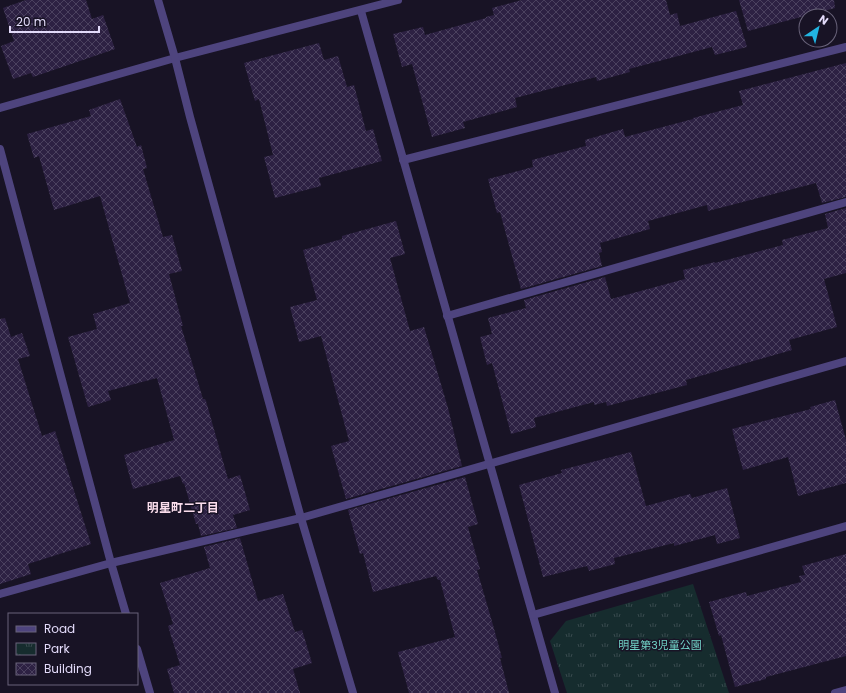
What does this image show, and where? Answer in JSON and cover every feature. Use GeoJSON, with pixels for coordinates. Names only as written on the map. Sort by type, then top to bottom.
{"type":"FeatureCollection","features":[{"type":"Feature","properties":{"kind":"street"},"geometry":{"type":"LineString","coordinates":[[158,0],[301,518],[353,693]]}},
{"type":"Feature","properties":{"kind":"street"},"geometry":{"type":"LineString","coordinates":[[0,108],[175,58],[361,11],[398,0]]}},
{"type":"Feature","properties":{"kind":"street"},"geometry":{"type":"LineString","coordinates":[[361,11],[555,693]]}},
{"type":"Feature","properties":{"kind":"street"},"geometry":{"type":"LineString","coordinates":[[403,160],[846,47]]}},
{"type":"Feature","properties":{"kind":"street"},"geometry":{"type":"LineString","coordinates":[[0,149],[126,613]]}},
{"type":"Feature","properties":{"kind":"street"},"geometry":{"type":"LineString","coordinates":[[448,316],[846,202]]}},
{"type":"Feature","properties":{"kind":"street"},"geometry":{"type":"LineString","coordinates":[[0,594],[111,563],[301,518],[846,361]]}},
{"type":"Feature","properties":{"kind":"street"},"geometry":{"type":"LineString","coordinates":[[533,615],[846,526]]}},
{"type":"Feature","properties":{"kind":"street"},"geometry":{"type":"LineString","coordinates":[[138,652],[150,693]]}},
{"type":"Feature","properties":{"kind":"street"},"geometry":{"type":"LineString","coordinates":[[835,693],[846,690]]}},
{"type":"Feature","properties":{"kind":"green space","name":"明星第3児童公園"},"geometry":{"type":"Polygon","coordinates":[[[693,584],[729,693],[567,693],[550,641],[566,621],[693,584]]]}},
{"type":"Feature","properties":{"kind":"building"},"geometry":{"type":"Polygon","coordinates":[[[26,0],[86,0],[92,19],[103,15],[115,49],[33,77],[31,73],[13,79],[1,46],[14,41],[3,8],[26,0]]]}},
{"type":"Feature","properties":{"kind":"building"},"geometry":{"type":"Polygon","coordinates":[[[522,0],[666,0],[670,15],[677,13],[680,26],[736,11],[747,47],[715,55],[712,47],[629,69],[630,72],[597,81],[596,77],[515,98],[517,107],[463,122],[465,128],[432,137],[412,64],[402,67],[393,34],[423,27],[425,35],[486,18],[494,15],[492,8],[522,0]]]}},
{"type":"Feature","properties":{"kind":"building"},"geometry":{"type":"Polygon","coordinates":[[[739,0],[834,0],[835,8],[798,8],[798,18],[748,31],[739,0]]]}},
{"type":"Feature","properties":{"kind":"building"},"geometry":{"type":"Polygon","coordinates":[[[319,43],[324,60],[338,56],[347,87],[354,85],[366,131],[373,129],[382,161],[319,178],[321,186],[275,198],[264,157],[273,155],[259,99],[255,101],[244,63],[319,43]]]}},
{"type":"Feature","properties":{"kind":"building"},"geometry":{"type":"Polygon","coordinates":[[[846,63],[846,197],[822,203],[816,183],[708,211],[707,205],[648,221],[650,229],[600,243],[602,252],[599,253],[602,266],[521,289],[500,212],[497,213],[488,179],[533,167],[532,160],[586,146],[585,140],[623,129],[625,137],[743,105],[739,91],[846,63]]]}},
{"type":"Feature","properties":{"kind":"building"},"geometry":{"type":"Polygon","coordinates":[[[120,99],[137,147],[141,145],[147,168],[143,169],[163,237],[172,235],[182,271],[169,274],[183,326],[181,326],[203,399],[206,401],[228,479],[240,475],[250,510],[233,515],[237,528],[201,536],[184,483],[183,484],[180,476],[133,489],[124,455],[174,440],[157,378],[108,391],[111,400],[88,407],[68,337],[97,329],[93,314],[130,303],[100,196],[54,210],[39,156],[34,158],[27,134],[91,116],[89,110],[120,99]]]}},
{"type":"Feature","properties":{"kind":"building"},"geometry":{"type":"Polygon","coordinates":[[[846,208],[846,273],[824,279],[837,327],[789,340],[792,350],[686,380],[687,385],[607,406],[606,402],[594,405],[594,402],[534,418],[536,427],[511,434],[492,363],[487,365],[480,337],[492,334],[488,318],[526,308],[524,300],[605,277],[611,299],[685,279],[683,270],[783,245],[782,240],[828,228],[825,214],[846,208]]]}},
{"type":"Feature","properties":{"kind":"building"},"geometry":{"type":"Polygon","coordinates":[[[396,221],[405,254],[390,258],[410,331],[424,327],[448,408],[462,466],[346,499],[331,446],[349,441],[321,336],[299,342],[290,307],[317,300],[303,250],[342,239],[342,236],[396,221]]]}},
{"type":"Feature","properties":{"kind":"building"},"geometry":{"type":"Polygon","coordinates":[[[5,318],[11,337],[22,333],[30,356],[18,359],[42,436],[55,431],[91,544],[28,564],[31,574],[0,584],[0,319],[5,318]]]}},
{"type":"Feature","properties":{"kind":"building"},"geometry":{"type":"Polygon","coordinates":[[[835,400],[846,440],[846,483],[798,496],[788,457],[743,470],[732,429],[811,409],[810,407],[835,400]]]}},
{"type":"Feature","properties":{"kind":"building"},"geometry":{"type":"Polygon","coordinates":[[[631,452],[646,506],[690,494],[692,498],[727,488],[740,538],[717,544],[715,535],[674,546],[674,543],[614,558],[615,564],[589,571],[587,566],[543,577],[519,485],[562,473],[561,470],[631,452]]]}},
{"type":"Feature","properties":{"kind":"building"},"geometry":{"type":"Polygon","coordinates":[[[465,477],[478,524],[468,527],[480,569],[477,570],[502,658],[500,658],[509,693],[409,693],[398,652],[455,637],[440,580],[438,580],[436,576],[373,592],[363,553],[360,554],[348,510],[465,477]]]}},
{"type":"Feature","properties":{"kind":"building"},"geometry":{"type":"Polygon","coordinates":[[[240,538],[258,601],[283,594],[295,632],[302,630],[312,663],[293,669],[300,693],[174,693],[167,669],[180,665],[168,626],[173,624],[160,583],[210,568],[204,547],[240,538]]]}},
{"type":"Feature","properties":{"kind":"building"},"geometry":{"type":"Polygon","coordinates":[[[846,554],[846,656],[766,677],[766,679],[735,687],[721,635],[719,636],[709,602],[746,592],[747,596],[801,582],[799,576],[805,575],[802,566],[846,554]]]}},
{"type":"Feature","properties":{"kind":"district","name":"明星町二丁目"},"geometry":{"type":"Point","coordinates":[183,507]}}]}
